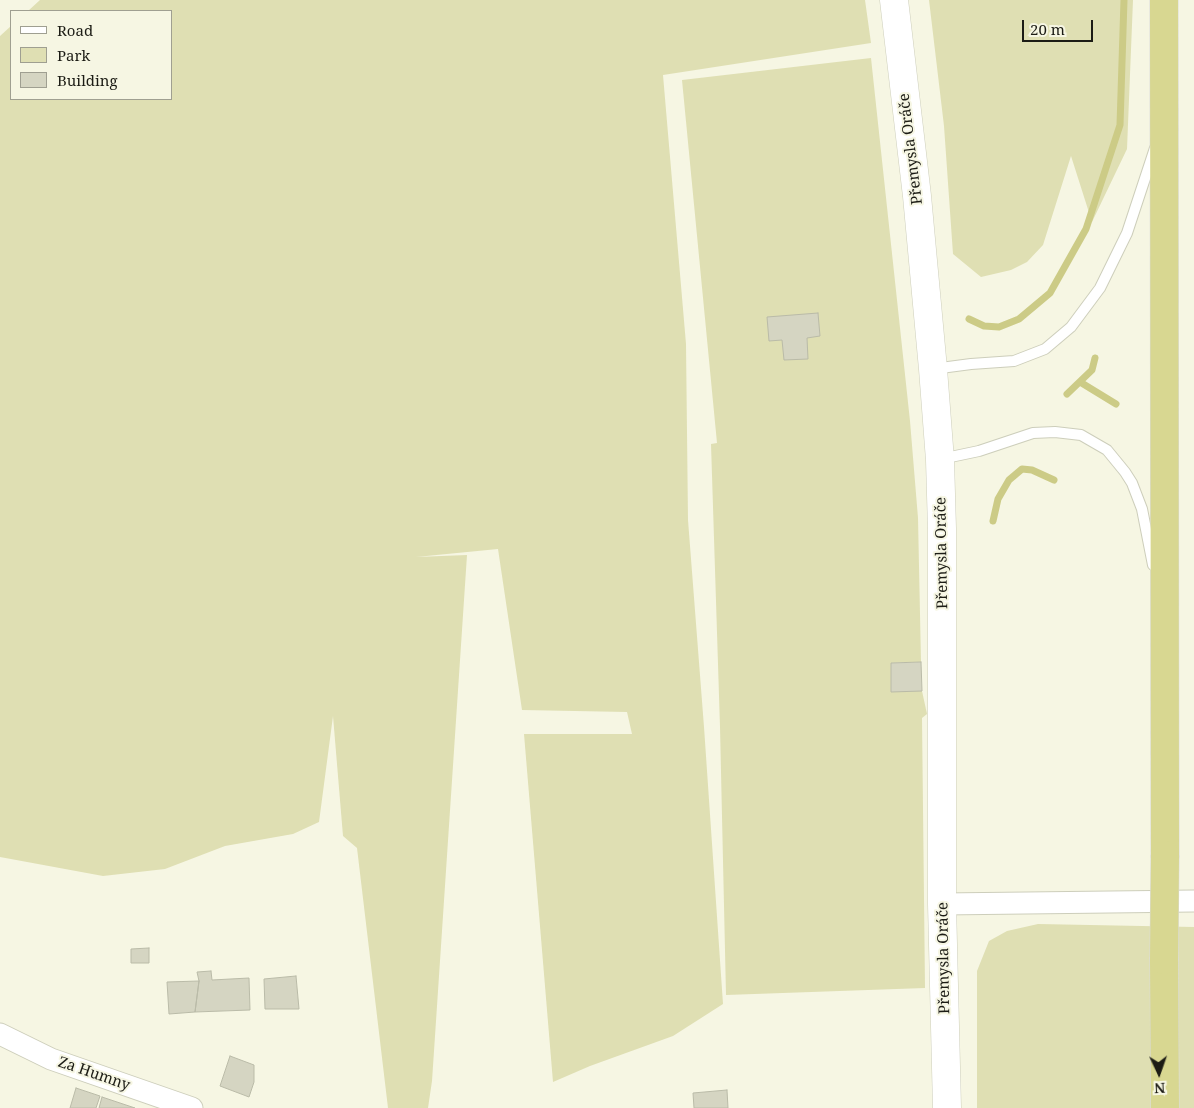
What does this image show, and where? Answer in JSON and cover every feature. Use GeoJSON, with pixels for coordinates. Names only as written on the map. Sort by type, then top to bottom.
{"type":"FeatureCollection","features":[{"type":"Feature","properties":{"kind":"highway"},"geometry":{"type":"LineString","coordinates":[[1164,0],[1165,1108]]}},
{"type":"Feature","properties":{"kind":"main road","name":"Přemysla Oráče"},"geometry":{"type":"LineString","coordinates":[[894,0],[916,196],[940,460],[942,538],[942,904],[947,1108]]}},
{"type":"Feature","properties":{"kind":"street"},"geometry":{"type":"LineString","coordinates":[[942,904],[1194,901]]}},
{"type":"Feature","properties":{"kind":"street","name":"Za Humny"},"geometry":{"type":"LineString","coordinates":[[0,1034],[51,1059],[192,1108]]}},
{"type":"Feature","properties":{"kind":"lane"},"geometry":{"type":"LineString","coordinates":[[933,369],[1014,361],[1045,349],[1071,327],[1100,288],[1127,233],[1164,118]]}},
{"type":"Feature","properties":{"kind":"lane"},"geometry":{"type":"LineString","coordinates":[[940,460],[1033,433],[1081,434],[1107,450],[1132,483],[1142,509],[1165,634]]}},
{"type":"Feature","properties":{"kind":"green space"},"geometry":{"type":"Polygon","coordinates":[[[40,0],[865,0],[871,43],[663,75],[686,344],[688,520],[723,1004],[673,1036],[590,1066],[553,1082],[524,734],[632,734],[627,712],[522,710],[498,549],[416,557],[467,555],[432,1081],[428,1108],[388,1108],[357,848],[343,836],[333,716],[319,822],[293,834],[225,846],[165,869],[103,876],[0,857],[0,36],[10,27],[10,100],[172,100],[172,10],[29,10],[40,0]]]}},
{"type":"Feature","properties":{"kind":"green space"},"geometry":{"type":"Polygon","coordinates":[[[929,0],[1133,0],[1127,149],[1092,222],[1071,156],[1043,245],[1027,262],[1011,270],[981,277],[953,254],[944,126],[929,0]]]}},
{"type":"Feature","properties":{"kind":"green space"},"geometry":{"type":"Polygon","coordinates":[[[871,58],[910,421],[918,518],[921,662],[891,663],[891,691],[922,691],[927,714],[922,718],[925,988],[726,995],[711,444],[717,443],[682,80],[871,58]]]}},
{"type":"Feature","properties":{"kind":"green space"},"geometry":{"type":"Polygon","coordinates":[[[1038,924],[1194,927],[1194,1108],[977,1108],[977,971],[989,941],[1007,931],[1038,924]]]}},
{"type":"Feature","properties":{"kind":"building"},"geometry":{"type":"Polygon","coordinates":[[[818,313],[820,336],[807,338],[808,359],[784,360],[782,340],[769,341],[767,317],[818,313]]]}},
{"type":"Feature","properties":{"kind":"building"},"geometry":{"type":"Polygon","coordinates":[[[921,662],[922,691],[891,692],[891,663],[921,662]]]}},
{"type":"Feature","properties":{"kind":"building"},"geometry":{"type":"Polygon","coordinates":[[[149,948],[149,963],[131,963],[131,949],[149,948]]]}},
{"type":"Feature","properties":{"kind":"building"},"geometry":{"type":"Polygon","coordinates":[[[211,971],[212,980],[249,978],[250,1010],[195,1012],[199,981],[197,972],[211,971]]]}},
{"type":"Feature","properties":{"kind":"building"},"geometry":{"type":"Polygon","coordinates":[[[296,976],[299,1009],[265,1009],[264,979],[296,976]]]}},
{"type":"Feature","properties":{"kind":"building"},"geometry":{"type":"Polygon","coordinates":[[[199,981],[195,1012],[169,1014],[167,982],[199,981]]]}},
{"type":"Feature","properties":{"kind":"building"},"geometry":{"type":"Polygon","coordinates":[[[230,1056],[254,1065],[254,1082],[249,1097],[220,1086],[230,1056]]]}},
{"type":"Feature","properties":{"kind":"building"},"geometry":{"type":"Polygon","coordinates":[[[76,1088],[100,1096],[96,1108],[70,1108],[76,1088]]]}},
{"type":"Feature","properties":{"kind":"building"},"geometry":{"type":"Polygon","coordinates":[[[727,1090],[728,1108],[694,1108],[693,1093],[727,1090]]]}},
{"type":"Feature","properties":{"kind":"building"},"geometry":{"type":"Polygon","coordinates":[[[102,1097],[135,1108],[99,1108],[102,1097]]]}},
{"type":"Feature","properties":{"kind":"waterway"},"geometry":{"type":"LineString","coordinates":[[969,319],[984,326],[999,327],[1019,319],[1050,293],[1086,229],[1120,125],[1124,0]]}},
{"type":"Feature","properties":{"kind":"waterway"},"geometry":{"type":"LineString","coordinates":[[1067,394],[1092,370],[1095,358]]}},
{"type":"Feature","properties":{"kind":"waterway"},"geometry":{"type":"LineString","coordinates":[[1080,382],[1116,404]]}},
{"type":"Feature","properties":{"kind":"waterway"},"geometry":{"type":"LineString","coordinates":[[993,521],[998,499],[1009,480],[1022,469],[1032,470],[1054,480]]}}]}
